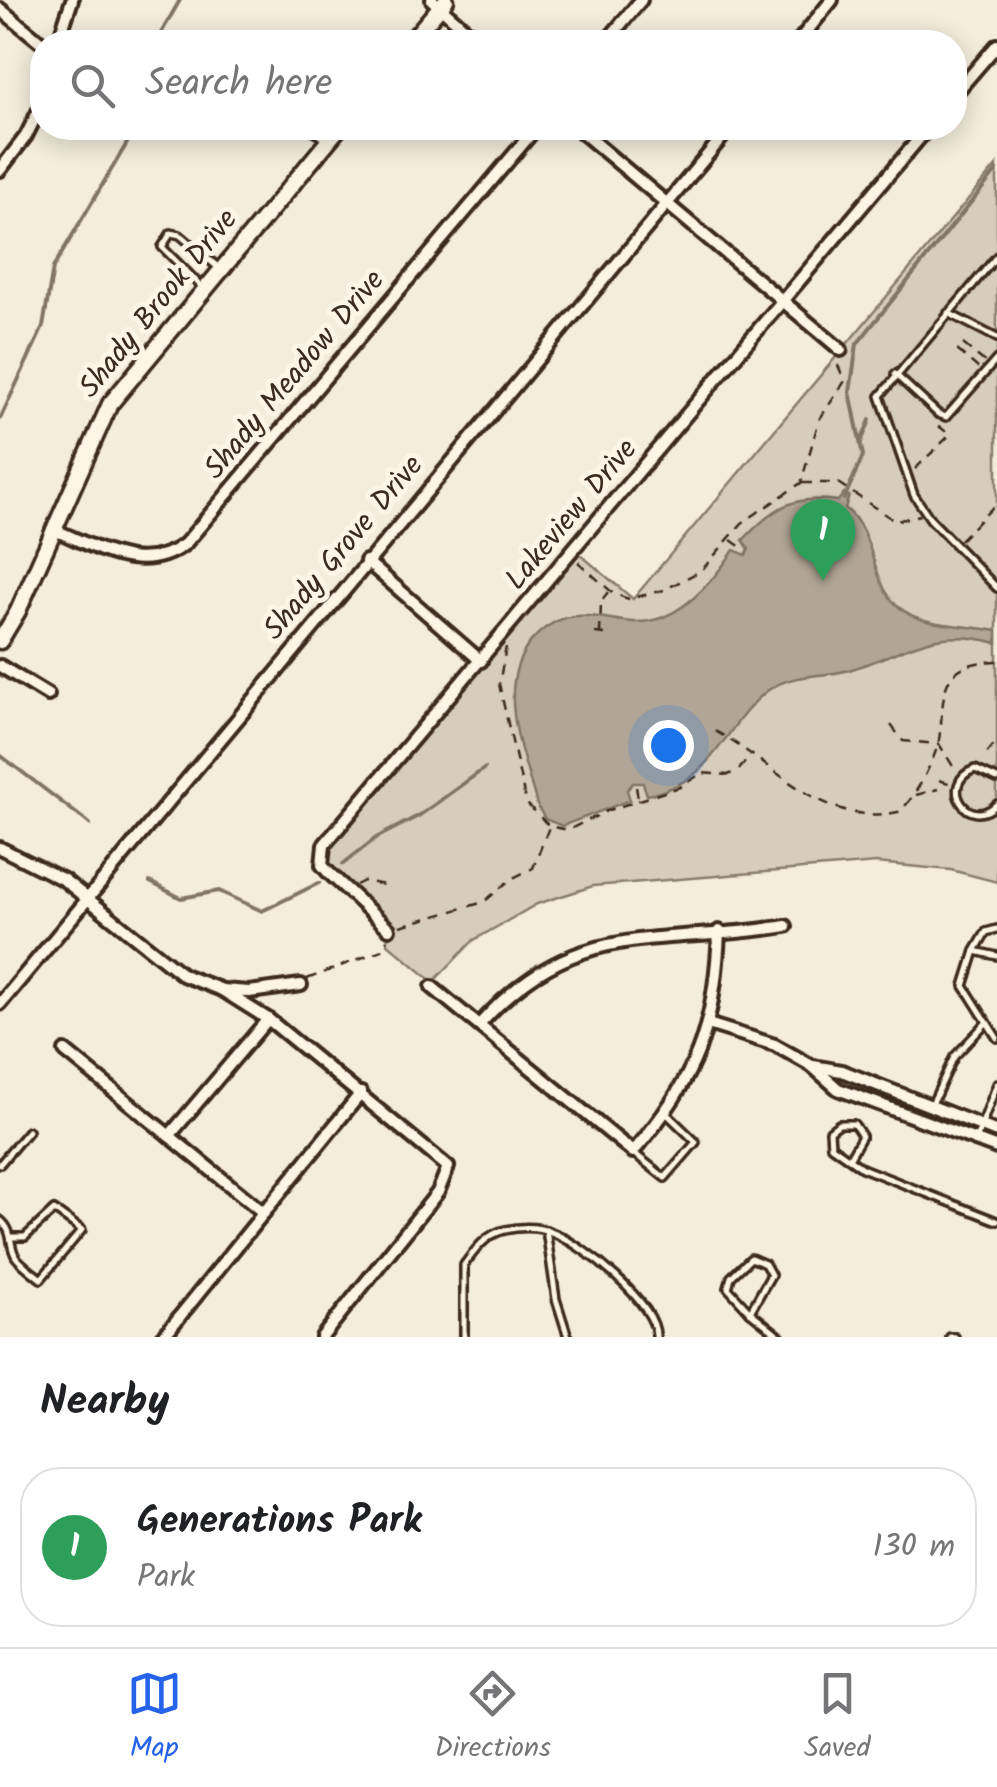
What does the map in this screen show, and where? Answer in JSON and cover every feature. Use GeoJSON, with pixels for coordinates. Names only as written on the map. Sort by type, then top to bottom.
{"type":"FeatureCollection","features":[{"type":"Feature","properties":{"kind":"street"},"geometry":{"type":"LineString","coordinates":[[62,30],[72,0]]}},
{"type":"Feature","properties":{"kind":"street"},"geometry":{"type":"LineString","coordinates":[[616,30],[641,0]]}},
{"type":"Feature","properties":{"kind":"street"},"geometry":{"type":"LineString","coordinates":[[808,30],[832,0]]}},
{"type":"Feature","properties":{"kind":"street"},"geometry":{"type":"LineString","coordinates":[[419,30],[439,2],[468,30]]}},
{"type":"Feature","properties":{"kind":"street"},"geometry":{"type":"LineString","coordinates":[[0,9],[30,33]]}},
{"type":"Feature","properties":{"kind":"street"},"geometry":{"type":"LineString","coordinates":[[967,80],[997,45]]}},
{"type":"Feature","properties":{"kind":"street"},"geometry":{"type":"LineString","coordinates":[[0,170],[30,128]]}},
{"type":"Feature","properties":{"kind":"street","name":"Shady Brook Drive"},"geometry":{"type":"LineString","coordinates":[[0,641],[18,611],[110,404],[328,140]]}},
{"type":"Feature","properties":{"kind":"street","name":"Shady Meadow Drive"},"geometry":{"type":"LineString","coordinates":[[52,530],[142,562],[158,560],[185,544],[526,140]]}},
{"type":"Feature","properties":{"kind":"street"},"geometry":{"type":"LineString","coordinates":[[590,140],[839,356]]}},
{"type":"Feature","properties":{"kind":"street","name":"Shady Grove Drive"},"geometry":{"type":"LineString","coordinates":[[0,1004],[366,560],[720,140]]}},
{"type":"Feature","properties":{"kind":"street","name":"Lakeview Drive"},"geometry":{"type":"LineString","coordinates":[[389,929],[322,865],[324,845],[918,140]]}},
{"type":"Feature","properties":{"kind":"street"},"geometry":{"type":"LineString","coordinates":[[366,560],[481,660]]}},
{"type":"Feature","properties":{"kind":"street"},"geometry":{"type":"LineString","coordinates":[[0,666],[48,695]]}},
{"type":"Feature","properties":{"kind":"street"},"geometry":{"type":"LineString","coordinates":[[0,848],[64,880],[151,953],[268,1019],[443,1161],[448,1174],[438,1192],[322,1337]]}},
{"type":"Feature","properties":{"kind":"street"},"geometry":{"type":"LineString","coordinates":[[480,1024],[516,988],[580,952],[630,938],[786,926]]}},
{"type":"Feature","properties":{"kind":"street"},"geometry":{"type":"LineString","coordinates":[[432,988],[633,1152],[666,1114],[692,1072],[714,1006],[718,931]]}},
{"type":"Feature","properties":{"kind":"street"},"geometry":{"type":"LineString","coordinates":[[222,990],[249,992],[302,986]]}},
{"type":"Feature","properties":{"kind":"street"},"geometry":{"type":"LineString","coordinates":[[170,1136],[268,1019]]}},
{"type":"Feature","properties":{"kind":"street"},"geometry":{"type":"LineString","coordinates":[[708,1024],[776,1045],[812,1066],[838,1089],[997,1148]]}},
{"type":"Feature","properties":{"kind":"street"},"geometry":{"type":"LineString","coordinates":[[65,1051],[264,1212]]}},
{"type":"Feature","properties":{"kind":"street"},"geometry":{"type":"LineString","coordinates":[[812,1066],[842,1071],[997,1132]]}},
{"type":"Feature","properties":{"kind":"street"},"geometry":{"type":"LineString","coordinates":[[163,1337],[361,1094]]}},
{"type":"Feature","properties":{"kind":"lane"},"geometry":{"type":"LineString","coordinates":[[203,288],[166,256],[162,247],[171,233],[180,235],[220,269]]}},
{"type":"Feature","properties":{"kind":"lane"},"geometry":{"type":"LineString","coordinates":[[997,256],[881,391],[880,404],[907,476],[925,511],[997,588]]}},
{"type":"Feature","properties":{"kind":"lane"},"geometry":{"type":"LineString","coordinates":[[948,312],[997,338]]}},
{"type":"Feature","properties":{"kind":"lane"},"geometry":{"type":"LineString","coordinates":[[895,374],[943,417],[997,359]]}},
{"type":"Feature","properties":{"kind":"lane"},"geometry":{"type":"LineString","coordinates":[[997,779],[983,769],[962,776],[957,786],[959,803],[970,812],[985,813],[997,804]]}},
{"type":"Feature","properties":{"kind":"lane"},"geometry":{"type":"LineString","coordinates":[[997,930],[986,932],[975,951],[964,986],[997,1038]]}},
{"type":"Feature","properties":{"kind":"lane"},"geometry":{"type":"LineString","coordinates":[[975,951],[997,956]]}},
{"type":"Feature","properties":{"kind":"lane"},"geometry":{"type":"LineString","coordinates":[[930,1106],[954,1057],[987,1022]]}},
{"type":"Feature","properties":{"kind":"lane"},"geometry":{"type":"LineString","coordinates":[[976,1138],[997,1084]]}},
{"type":"Feature","properties":{"kind":"lane"},"geometry":{"type":"LineString","coordinates":[[633,1152],[665,1178],[696,1142],[666,1114]]}},
{"type":"Feature","properties":{"kind":"lane"},"geometry":{"type":"LineString","coordinates":[[849,1159],[862,1136],[854,1124],[839,1124],[830,1131],[831,1146],[849,1159],[862,1168],[997,1221]]}},
{"type":"Feature","properties":{"kind":"lane"},"geometry":{"type":"LineString","coordinates":[[0,1164],[28,1130]]}},
{"type":"Feature","properties":{"kind":"lane"},"geometry":{"type":"LineString","coordinates":[[0,1220],[11,1237],[14,1254],[42,1279],[82,1230],[54,1210],[25,1237],[11,1237]]}},
{"type":"Feature","properties":{"kind":"lane"},"geometry":{"type":"LineString","coordinates":[[464,1337],[464,1265],[492,1234],[507,1229],[546,1230],[643,1303],[656,1324],[656,1337]]}},
{"type":"Feature","properties":{"kind":"lane"},"geometry":{"type":"LineString","coordinates":[[546,1230],[556,1299],[568,1337]]}},
{"type":"Feature","properties":{"kind":"lane"},"geometry":{"type":"LineString","coordinates":[[750,1312],[770,1280],[769,1268],[756,1258],[738,1268],[728,1288],[750,1312],[781,1337]]}},
{"type":"Feature","properties":{"kind":"path"},"geometry":{"type":"LineString","coordinates":[[962,344],[978,353],[990,367]]}},
{"type":"Feature","properties":{"kind":"path"},"geometry":{"type":"LineString","coordinates":[[957,350],[979,369]]}},
{"type":"Feature","properties":{"kind":"path"},"geometry":{"type":"LineString","coordinates":[[971,362],[978,353]]}},
{"type":"Feature","properties":{"kind":"path"},"geometry":{"type":"LineString","coordinates":[[801,483],[819,420],[845,381],[839,356]]}},
{"type":"Feature","properties":{"kind":"path"},"geometry":{"type":"LineString","coordinates":[[907,476],[950,435],[925,415]]}},
{"type":"Feature","properties":{"kind":"path"},"geometry":{"type":"LineString","coordinates":[[578,562],[610,590],[628,599],[664,590],[702,570],[742,523],[801,483],[830,480],[895,521],[909,520],[925,511]]}},
{"type":"Feature","properties":{"kind":"path"},"geometry":{"type":"LineString","coordinates":[[956,545],[997,503]]}},
{"type":"Feature","properties":{"kind":"path"},"geometry":{"type":"LineString","coordinates":[[730,539],[745,550]]}},
{"type":"Feature","properties":{"kind":"path"},"geometry":{"type":"LineString","coordinates":[[600,634],[602,601],[610,590]]}},
{"type":"Feature","properties":{"kind":"path"},"geometry":{"type":"LineString","coordinates":[[506,647],[499,684],[526,803],[549,826],[568,830],[639,800],[680,788],[702,773],[728,775],[738,770],[752,753]]}},
{"type":"Feature","properties":{"kind":"path"},"geometry":{"type":"LineString","coordinates":[[715,731],[832,808],[888,814],[908,806],[938,744],[940,698],[950,677],[968,664],[997,661]]}},
{"type":"Feature","properties":{"kind":"path"},"geometry":{"type":"LineString","coordinates":[[891,725],[903,740],[938,744]]}},
{"type":"Feature","properties":{"kind":"path"},"geometry":{"type":"LineString","coordinates":[[986,753],[997,741]]}},
{"type":"Feature","properties":{"kind":"path"},"geometry":{"type":"LineString","coordinates":[[938,744],[944,759],[962,776]]}},
{"type":"Feature","properties":{"kind":"path"},"geometry":{"type":"LineString","coordinates":[[939,780],[957,786]]}},
{"type":"Feature","properties":{"kind":"path"},"geometry":{"type":"LineString","coordinates":[[636,787],[639,800]]}},
{"type":"Feature","properties":{"kind":"path"},"geometry":{"type":"LineString","coordinates":[[914,796],[938,789]]}},
{"type":"Feature","properties":{"kind":"path"},"geometry":{"type":"LineString","coordinates":[[302,986],[311,974],[382,950],[389,929],[484,902],[511,879],[533,868],[549,826]]}},
{"type":"Feature","properties":{"kind":"path"},"geometry":{"type":"LineString","coordinates":[[355,886],[364,881],[384,884]]}},
{"type":"Feature","properties":{"kind":"shaded area"},"geometry":{"type":"Polygon","coordinates":[[[997,165],[997,882],[951,870],[876,863],[593,886],[537,904],[474,940],[433,982],[387,943],[389,929],[328,872],[324,845],[575,550],[633,599],[997,165]]]}},
{"type":"Feature","properties":{"kind":"shaded area"},"geometry":{"type":"Polygon","coordinates":[[[844,493],[849,496],[845,508],[857,520],[881,581],[898,607],[933,622],[997,631],[997,643],[974,638],[936,639],[849,670],[787,681],[767,691],[751,706],[716,752],[688,778],[647,795],[643,783],[633,783],[627,790],[630,800],[562,826],[545,819],[537,805],[514,718],[515,674],[536,636],[555,622],[571,617],[635,622],[666,616],[700,592],[734,550],[746,555],[749,549],[743,540],[775,511],[808,500],[838,501],[844,493]]]}},
{"type":"Feature","properties":{"kind":"waterway"},"geometry":{"type":"LineString","coordinates":[[163,30],[180,0]]}},
{"type":"Feature","properties":{"kind":"waterway"},"geometry":{"type":"LineString","coordinates":[[0,419],[43,327],[53,268],[129,140]]}},
{"type":"Feature","properties":{"kind":"waterway"},"geometry":{"type":"LineString","coordinates":[[844,499],[863,456],[850,392],[857,344],[997,170]]}},
{"type":"Feature","properties":{"kind":"waterway"},"geometry":{"type":"LineString","coordinates":[[861,442],[870,420]]}},
{"type":"Feature","properties":{"kind":"waterway"},"geometry":{"type":"LineString","coordinates":[[0,755],[90,824]]}},
{"type":"Feature","properties":{"kind":"waterway"},"geometry":{"type":"LineString","coordinates":[[343,864],[376,838],[420,815],[485,768]]}},
{"type":"Feature","properties":{"kind":"waterway"},"geometry":{"type":"LineString","coordinates":[[150,882],[181,898],[219,891],[262,911],[319,883]]}},
{"type":"Feature","properties":{"kind":"place","name":"Generations Park"},"geometry":{"type":"Point","coordinates":[823,581]}}]}
